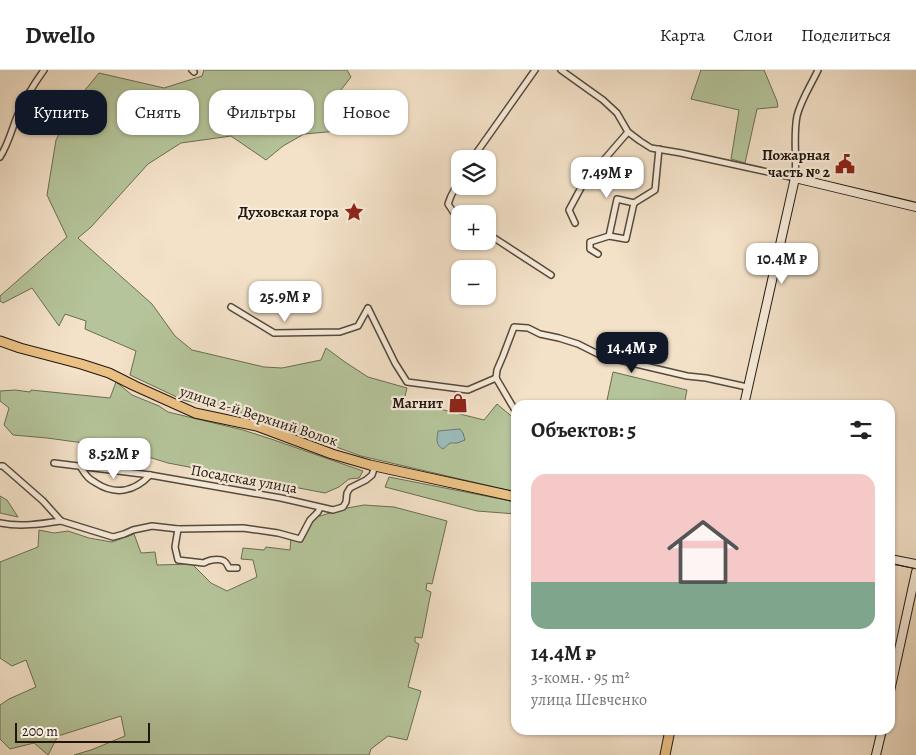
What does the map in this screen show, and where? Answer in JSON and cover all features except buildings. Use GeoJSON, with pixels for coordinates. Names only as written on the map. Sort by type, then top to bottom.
{"type":"FeatureCollection","features":[{"type":"Feature","properties":{"kind":"main road","name":"улица 2-й Верхний Волок"},"geometry":{"type":"LineString","coordinates":[[0,341],[109,373],[195,413],[257,426],[332,454],[375,466],[511,496]]}},
{"type":"Feature","properties":{"kind":"main road"},"geometry":{"type":"LineString","coordinates":[[665,755],[669,735]]}},
{"type":"Feature","properties":{"kind":"street"},"geometry":{"type":"LineString","coordinates":[[0,157],[6,147],[29,90],[44,70]]}},
{"type":"Feature","properties":{"kind":"street"},"geometry":{"type":"LineString","coordinates":[[478,150],[535,70]]}},
{"type":"Feature","properties":{"kind":"street"},"geometry":{"type":"LineString","coordinates":[[561,70],[603,100],[617,113],[628,132],[651,148],[795,178],[916,207]]}},
{"type":"Feature","properties":{"kind":"street"},"geometry":{"type":"LineString","coordinates":[[745,400],[795,178],[797,115],[818,70]]}},
{"type":"Feature","properties":{"kind":"street"},"geometry":{"type":"LineString","coordinates":[[575,223],[569,210],[583,184],[628,132]]}},
{"type":"Feature","properties":{"kind":"street"},"geometry":{"type":"LineString","coordinates":[[609,236],[617,199],[634,203],[655,190],[659,149]]}},
{"type":"Feature","properties":{"kind":"street"},"geometry":{"type":"LineString","coordinates":[[451,208],[448,204],[452,195]]}},
{"type":"Feature","properties":{"kind":"street"},"geometry":{"type":"LineString","coordinates":[[598,254],[590,249],[590,242],[609,236],[626,239],[634,203]]}},
{"type":"Feature","properties":{"kind":"street"},"geometry":{"type":"LineString","coordinates":[[496,239],[551,275]]}},
{"type":"Feature","properties":{"kind":"street"},"geometry":{"type":"LineString","coordinates":[[231,307],[274,333],[340,332],[358,326],[368,308],[395,363],[407,382],[468,390],[496,378]]}},
{"type":"Feature","properties":{"kind":"street"},"geometry":{"type":"LineString","coordinates":[[511,404],[496,378],[497,370],[514,327],[528,328],[540,334],[578,344],[602,356],[747,388]]}},
{"type":"Feature","properties":{"kind":"street","name":"Посадская улица"},"geometry":{"type":"LineString","coordinates":[[54,463],[150,475],[281,498],[333,510],[343,507],[350,488],[372,475],[375,466]]}},
{"type":"Feature","properties":{"kind":"street"},"geometry":{"type":"LineString","coordinates":[[0,466],[3,466],[43,501],[61,521]]}},
{"type":"Feature","properties":{"kind":"street"},"geometry":{"type":"LineString","coordinates":[[80,466],[87,477],[104,488],[115,490],[136,487],[150,475]]}},
{"type":"Feature","properties":{"kind":"street"},"geometry":{"type":"LineString","coordinates":[[0,522],[10,525],[24,525],[61,521],[113,537],[152,526],[178,529],[243,528],[278,533],[300,539],[310,520],[320,508]]}},
{"type":"Feature","properties":{"kind":"street"},"geometry":{"type":"LineString","coordinates":[[178,529],[174,547],[178,560],[204,563],[207,560],[221,560],[229,568],[237,568]]}},
{"type":"Feature","properties":{"kind":"street"},"geometry":{"type":"LineString","coordinates":[[895,559],[916,564]]}},
{"type":"Feature","properties":{"kind":"street"},"geometry":{"type":"LineString","coordinates":[[895,668],[916,572]]}},
{"type":"Feature","properties":{"kind":"street"},"geometry":{"type":"LineString","coordinates":[[876,755],[881,735]]}},
{"type":"Feature","properties":{"kind":"green space"},"geometry":{"type":"Polygon","coordinates":[[[204,70],[347,70],[351,77],[341,90],[324,90],[324,132],[314,133],[314,90],[209,90],[209,135],[302,135],[283,146],[266,160],[231,136],[181,143],[148,164],[91,227],[78,238],[152,304],[175,336],[192,350],[264,367],[282,368],[321,360],[326,348],[368,377],[407,388],[404,400],[484,420],[497,404],[511,416],[511,491],[361,456],[245,414],[183,400],[130,375],[136,351],[85,329],[86,321],[65,314],[59,326],[32,288],[3,303],[0,301],[0,296],[67,237],[47,195],[56,140],[59,135],[107,135],[107,90],[85,90],[99,73],[164,88],[202,76],[204,70]]]}},
{"type":"Feature","properties":{"kind":"green space"},"geometry":{"type":"Polygon","coordinates":[[[701,70],[764,70],[778,107],[757,109],[745,163],[731,159],[739,110],[691,99],[701,70]]]}},
{"type":"Feature","properties":{"kind":"green space"},"geometry":{"type":"Polygon","coordinates":[[[613,372],[687,390],[685,400],[607,400],[613,372]]]}},
{"type":"Feature","properties":{"kind":"green space"},"geometry":{"type":"Polygon","coordinates":[[[116,382],[132,395],[159,406],[168,412],[243,430],[363,471],[359,478],[349,479],[339,487],[325,493],[168,463],[129,451],[91,444],[13,435],[4,425],[9,408],[0,401],[0,391],[30,392],[31,390],[110,398],[116,382]]]}},
{"type":"Feature","properties":{"kind":"green space"},"geometry":{"type":"Polygon","coordinates":[[[389,477],[511,501],[511,514],[477,511],[385,487],[389,477]]]}},
{"type":"Feature","properties":{"kind":"green space"},"geometry":{"type":"Polygon","coordinates":[[[0,496],[7,500],[18,517],[0,513],[0,496]]]}},
{"type":"Feature","properties":{"kind":"green space"},"geometry":{"type":"Polygon","coordinates":[[[364,505],[394,507],[447,521],[432,584],[427,583],[426,590],[431,592],[422,638],[415,637],[415,642],[419,644],[408,687],[421,691],[407,740],[388,736],[371,749],[369,755],[74,755],[125,736],[121,716],[58,736],[48,755],[34,743],[10,749],[0,739],[0,705],[36,687],[26,660],[12,666],[0,658],[0,562],[38,547],[39,530],[54,533],[68,531],[89,538],[112,542],[134,534],[141,553],[155,552],[157,565],[192,564],[211,583],[227,591],[257,577],[253,560],[241,559],[243,548],[264,550],[266,547],[290,550],[291,538],[302,542],[313,518],[364,505]]]}},
{"type":"Feature","properties":{"kind":"water"},"geometry":{"type":"Polygon","coordinates":[[[460,429],[465,440],[450,443],[443,449],[439,446],[437,442],[438,431],[460,429]]]}},
{"type":"Feature","properties":{"kind":"tram line"},"geometry":{"type":"LineString","coordinates":[[895,564],[916,569]]}},
{"type":"Feature","properties":{"kind":"place","name":"Пожарная часть № 2"},"geometry":{"type":"Point","coordinates":[845,164]}},
{"type":"Feature","properties":{"kind":"place","name":"Духовская гора"},"geometry":{"type":"Point","coordinates":[354,212]}},
{"type":"Feature","properties":{"kind":"place","name":"Магнит"},"geometry":{"type":"Point","coordinates":[458,403]}}]}
